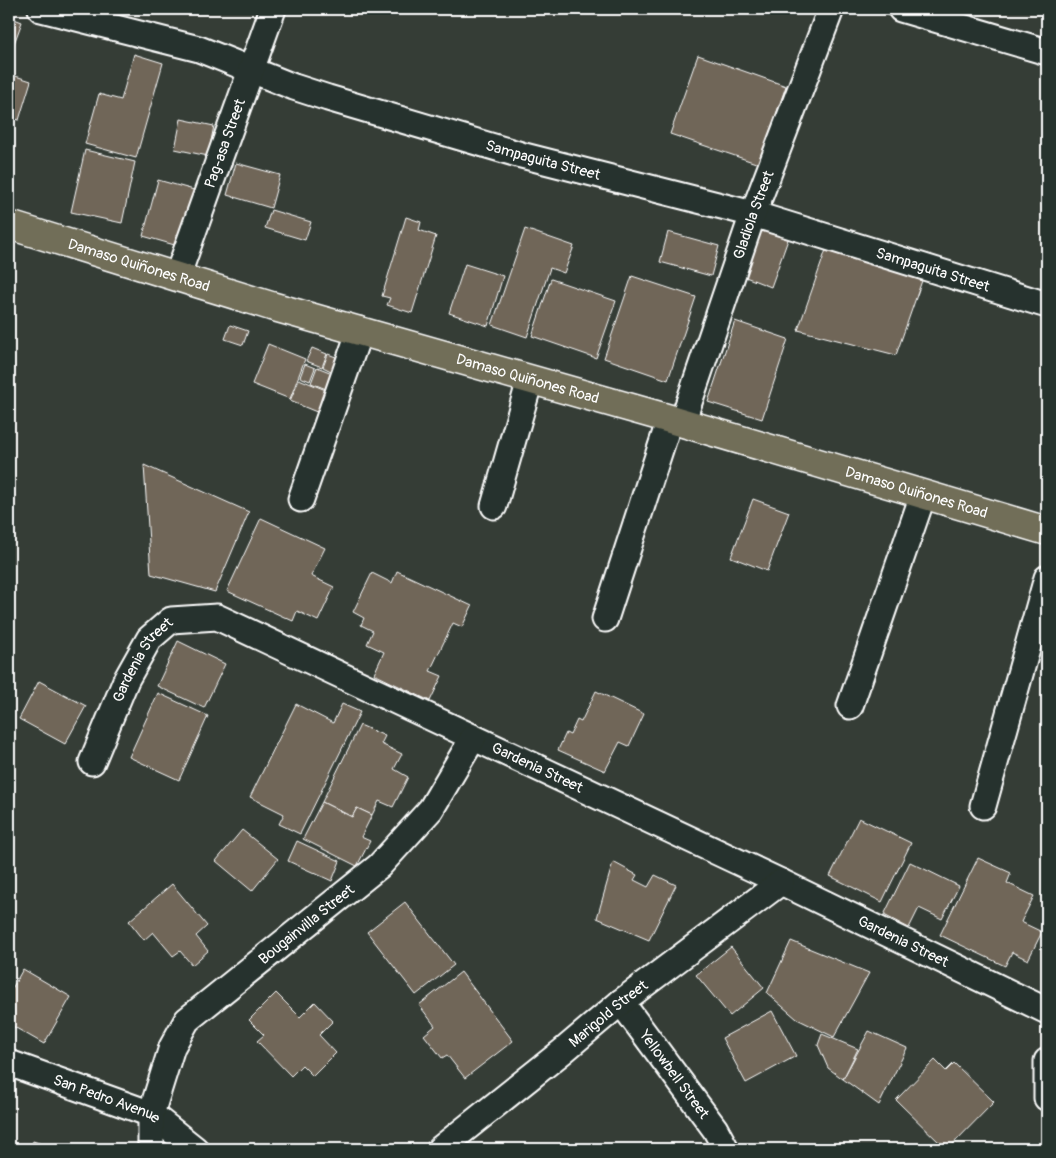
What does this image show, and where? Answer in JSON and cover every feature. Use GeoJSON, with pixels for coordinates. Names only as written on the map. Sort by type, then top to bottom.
{"type":"FeatureCollection","features":[{"type":"Feature","properties":{"kind":"main road","name":"Damaso Quiñones Road"},"geometry":{"type":"LineString","coordinates":[[9,225],[177,277],[676,421],[1047,531]]}},
{"type":"Feature","properties":{"kind":"street","name":"Sampaguita Street"},"geometry":{"type":"LineString","coordinates":[[41,9],[199,49],[328,98],[520,154],[753,214],[1047,305]]}},
{"type":"Feature","properties":{"kind":"street","name":"Pag-asa Street"},"geometry":{"type":"LineString","coordinates":[[177,277],[273,9]]}},
{"type":"Feature","properties":{"kind":"street","name":"Gladiola Street"},"geometry":{"type":"LineString","coordinates":[[605,620],[676,421],[831,9]]}},
{"type":"Feature","properties":{"kind":"street"},"geometry":{"type":"LineString","coordinates":[[901,9],[1047,52]]}},
{"type":"Feature","properties":{"kind":"street"},"geometry":{"type":"LineString","coordinates":[[301,499],[360,330]]}},
{"type":"Feature","properties":{"kind":"street"},"geometry":{"type":"LineString","coordinates":[[494,506],[530,380]]}},
{"type":"Feature","properties":{"kind":"street"},"geometry":{"type":"LineString","coordinates":[[850,706],[924,495]]}},
{"type":"Feature","properties":{"kind":"street"},"geometry":{"type":"LineString","coordinates":[[984,806],[1047,578]]}},
{"type":"Feature","properties":{"kind":"street","name":"Gardenia Street"},"geometry":{"type":"LineString","coordinates":[[92,762],[126,680],[149,640],[171,620],[217,617],[781,882],[1047,1011]]}},
{"type":"Feature","properties":{"kind":"street","name":"Bougainvilla Street"},"geometry":{"type":"LineString","coordinates":[[151,1149],[151,1114],[172,1047],[187,1020],[379,866],[431,809],[473,738]]}},
{"type":"Feature","properties":{"kind":"street","name":"Marigold Street"},"geometry":{"type":"LineString","coordinates":[[440,1149],[621,1002],[781,882]]}},
{"type":"Feature","properties":{"kind":"street","name":"Yellowbell Street"},"geometry":{"type":"LineString","coordinates":[[621,1002],[715,1129],[726,1149]]}},
{"type":"Feature","properties":{"kind":"street"},"geometry":{"type":"LineString","coordinates":[[1047,1061],[1047,1098]]}},
{"type":"Feature","properties":{"kind":"street","name":"San Pedro Avenue"},"geometry":{"type":"LineString","coordinates":[[9,1063],[151,1114],[195,1149]]}},
{"type":"Feature","properties":{"kind":"building"},"geometry":{"type":"Polygon","coordinates":[[[9,17],[22,22],[12,49],[9,47],[9,17]]]}},
{"type":"Feature","properties":{"kind":"building"},"geometry":{"type":"Polygon","coordinates":[[[134,54],[163,63],[136,158],[85,144],[99,94],[121,100],[134,54]]]}},
{"type":"Feature","properties":{"kind":"building"},"geometry":{"type":"Polygon","coordinates":[[[698,55],[786,86],[759,164],[670,134],[698,55]]]}},
{"type":"Feature","properties":{"kind":"building"},"geometry":{"type":"Polygon","coordinates":[[[9,74],[31,81],[19,120],[9,117],[9,74]]]}},
{"type":"Feature","properties":{"kind":"building"},"geometry":{"type":"Polygon","coordinates":[[[181,119],[214,126],[208,156],[175,149],[181,119]]]}},
{"type":"Feature","properties":{"kind":"building"},"geometry":{"type":"Polygon","coordinates":[[[85,150],[135,162],[122,223],[71,212],[85,150]]]}},
{"type":"Feature","properties":{"kind":"building"},"geometry":{"type":"Polygon","coordinates":[[[236,163],[280,175],[271,208],[227,195],[236,163]]]}},
{"type":"Feature","properties":{"kind":"building"},"geometry":{"type":"Polygon","coordinates":[[[158,180],[194,190],[178,246],[143,236],[158,180]]]}},
{"type":"Feature","properties":{"kind":"building"},"geometry":{"type":"Polygon","coordinates":[[[271,210],[311,222],[305,240],[265,228],[271,210]]]}},
{"type":"Feature","properties":{"kind":"building"},"geometry":{"type":"Polygon","coordinates":[[[406,217],[421,222],[419,230],[436,236],[412,313],[387,305],[390,298],[382,296],[406,217]]]}},
{"type":"Feature","properties":{"kind":"building"},"geometry":{"type":"Polygon","coordinates":[[[759,226],[790,234],[771,287],[743,276],[759,226]]]}},
{"type":"Feature","properties":{"kind":"building"},"geometry":{"type":"Polygon","coordinates":[[[525,229],[574,246],[564,273],[550,268],[527,337],[492,325],[525,229]]]}},
{"type":"Feature","properties":{"kind":"building"},"geometry":{"type":"Polygon","coordinates":[[[668,232],[719,246],[711,276],[660,262],[668,232]]]}},
{"type":"Feature","properties":{"kind":"building"},"geometry":{"type":"Polygon","coordinates":[[[828,244],[925,272],[896,355],[798,330],[828,244]]]}},
{"type":"Feature","properties":{"kind":"building"},"geometry":{"type":"Polygon","coordinates":[[[465,264],[503,276],[488,326],[449,313],[465,264]]]}},
{"type":"Feature","properties":{"kind":"building"},"geometry":{"type":"Polygon","coordinates":[[[632,276],[696,297],[668,380],[604,358],[632,276]]]}},
{"type":"Feature","properties":{"kind":"building"},"geometry":{"type":"Polygon","coordinates":[[[551,279],[616,301],[596,358],[532,336],[551,279]]]}},
{"type":"Feature","properties":{"kind":"building"},"geometry":{"type":"Polygon","coordinates":[[[735,321],[788,339],[762,419],[708,402],[735,321]]]}},
{"type":"Feature","properties":{"kind":"building"},"geometry":{"type":"Polygon","coordinates":[[[230,325],[248,331],[243,345],[225,339],[230,325]]]}},
{"type":"Feature","properties":{"kind":"building"},"geometry":{"type":"Polygon","coordinates":[[[268,344],[305,359],[290,399],[252,384],[268,344]]]}},
{"type":"Feature","properties":{"kind":"building"},"geometry":{"type":"Polygon","coordinates":[[[312,348],[327,354],[322,367],[306,361],[312,348]]]}},
{"type":"Feature","properties":{"kind":"building"},"geometry":{"type":"Polygon","coordinates":[[[328,354],[341,359],[335,373],[323,367],[328,354]]]}},
{"type":"Feature","properties":{"kind":"building"},"geometry":{"type":"Polygon","coordinates":[[[305,364],[315,368],[310,381],[300,377],[305,364]]]}},
{"type":"Feature","properties":{"kind":"building"},"geometry":{"type":"Polygon","coordinates":[[[317,367],[337,375],[331,391],[311,383],[317,367]]]}},
{"type":"Feature","properties":{"kind":"building"},"geometry":{"type":"Polygon","coordinates":[[[299,379],[333,393],[324,415],[290,401],[299,379]]]}},
{"type":"Feature","properties":{"kind":"building"},"geometry":{"type":"Polygon","coordinates":[[[144,465],[249,512],[215,592],[151,574],[144,465]]]}},
{"type":"Feature","properties":{"kind":"building"},"geometry":{"type":"Polygon","coordinates":[[[753,499],[789,512],[767,571],[731,557],[753,499]]]}},
{"type":"Feature","properties":{"kind":"building"},"geometry":{"type":"Polygon","coordinates":[[[261,518],[325,548],[311,576],[334,587],[318,621],[297,611],[293,621],[227,591],[261,518]]]}},
{"type":"Feature","properties":{"kind":"building"},"geometry":{"type":"Polygon","coordinates":[[[397,571],[472,606],[462,627],[453,623],[430,671],[442,676],[430,701],[374,674],[384,652],[367,644],[373,631],[361,625],[364,618],[353,612],[372,573],[392,583],[397,571]]]}},
{"type":"Feature","properties":{"kind":"building"},"geometry":{"type":"Polygon","coordinates":[[[178,641],[225,664],[204,708],[157,686],[178,641]]]}},
{"type":"Feature","properties":{"kind":"building"},"geometry":{"type":"Polygon","coordinates":[[[39,681],[86,706],[65,744],[19,719],[39,681]]]}},
{"type":"Feature","properties":{"kind":"building"},"geometry":{"type":"Polygon","coordinates":[[[596,691],[644,714],[629,746],[620,742],[605,771],[558,750],[566,733],[570,735],[577,720],[581,722],[596,691]]]}},
{"type":"Feature","properties":{"kind":"building"},"geometry":{"type":"Polygon","coordinates":[[[158,693],[208,716],[179,780],[129,757],[158,693]]]}},
{"type":"Feature","properties":{"kind":"building"},"geometry":{"type":"Polygon","coordinates":[[[296,704],[333,723],[342,704],[360,712],[300,834],[279,824],[284,814],[250,797],[296,704]]]}},
{"type":"Feature","properties":{"kind":"building"},"geometry":{"type":"Polygon","coordinates":[[[360,725],[385,736],[381,744],[402,754],[394,769],[408,777],[393,807],[379,801],[372,815],[357,808],[352,817],[322,802],[360,725]]]}},
{"type":"Feature","properties":{"kind":"building"},"geometry":{"type":"Polygon","coordinates":[[[322,802],[352,817],[357,808],[372,815],[361,837],[370,841],[357,866],[303,839],[322,802]]]}},
{"type":"Feature","properties":{"kind":"building"},"geometry":{"type":"Polygon","coordinates":[[[859,818],[911,843],[882,902],[830,876],[859,818]]]}},
{"type":"Feature","properties":{"kind":"building"},"geometry":{"type":"Polygon","coordinates":[[[242,830],[278,859],[252,891],[216,861],[242,830]]]}},
{"type":"Feature","properties":{"kind":"building"},"geometry":{"type":"Polygon","coordinates":[[[297,841],[340,861],[332,881],[288,861],[297,841]]]}},
{"type":"Feature","properties":{"kind":"building"},"geometry":{"type":"Polygon","coordinates":[[[978,858],[1011,873],[1007,883],[1034,896],[1021,922],[1042,932],[1028,960],[1012,952],[1005,966],[940,935],[978,858]]]}},
{"type":"Feature","properties":{"kind":"building"},"geometry":{"type":"Polygon","coordinates":[[[613,862],[637,875],[634,880],[648,887],[655,875],[676,885],[649,940],[597,918],[613,862]]]}},
{"type":"Feature","properties":{"kind":"building"},"geometry":{"type":"Polygon","coordinates":[[[910,862],[959,886],[942,919],[919,908],[909,928],[884,915],[910,862]]]}},
{"type":"Feature","properties":{"kind":"building"},"geometry":{"type":"Polygon","coordinates":[[[172,884],[207,926],[196,936],[208,951],[192,965],[180,951],[173,956],[153,932],[144,940],[129,921],[172,884]]]}},
{"type":"Feature","properties":{"kind":"building"},"geometry":{"type":"Polygon","coordinates":[[[405,902],[454,965],[416,995],[367,932],[405,902]]]}},
{"type":"Feature","properties":{"kind":"building"},"geometry":{"type":"Polygon","coordinates":[[[791,941],[869,973],[834,1037],[797,1019],[767,993],[791,941]]]}},
{"type":"Feature","properties":{"kind":"building"},"geometry":{"type":"Polygon","coordinates":[[[731,947],[764,988],[730,1016],[696,975],[731,947]]]}},
{"type":"Feature","properties":{"kind":"building"},"geometry":{"type":"Polygon","coordinates":[[[23,969],[71,997],[44,1044],[9,1024],[9,994],[23,969]]]}},
{"type":"Feature","properties":{"kind":"building"},"geometry":{"type":"Polygon","coordinates":[[[461,972],[513,1041],[465,1078],[447,1055],[442,1058],[424,1035],[435,1026],[419,1005],[461,972]]]}},
{"type":"Feature","properties":{"kind":"building"},"geometry":{"type":"Polygon","coordinates":[[[276,993],[300,1017],[315,1002],[333,1021],[319,1035],[336,1053],[313,1076],[302,1065],[291,1076],[257,1041],[264,1035],[249,1020],[276,993]]]}},
{"type":"Feature","properties":{"kind":"building"},"geometry":{"type":"Polygon","coordinates":[[[772,1011],[796,1056],[746,1083],[722,1038],[772,1011]]]}},
{"type":"Feature","properties":{"kind":"building"},"geometry":{"type":"Polygon","coordinates":[[[869,1031],[907,1048],[879,1105],[843,1079],[869,1031]]]}},
{"type":"Feature","properties":{"kind":"building"},"geometry":{"type":"Polygon","coordinates":[[[822,1034],[858,1049],[843,1079],[828,1068],[818,1045],[822,1034]]]}},
{"type":"Feature","properties":{"kind":"building"},"geometry":{"type":"Polygon","coordinates":[[[935,1060],[946,1071],[954,1063],[994,1102],[948,1149],[896,1100],[935,1060]]]}},
{"type":"Feature","properties":{"kind":"building"},"geometry":{"type":"Polygon","coordinates":[[[33,1141],[57,1149],[31,1149],[33,1141]]]}}]}
